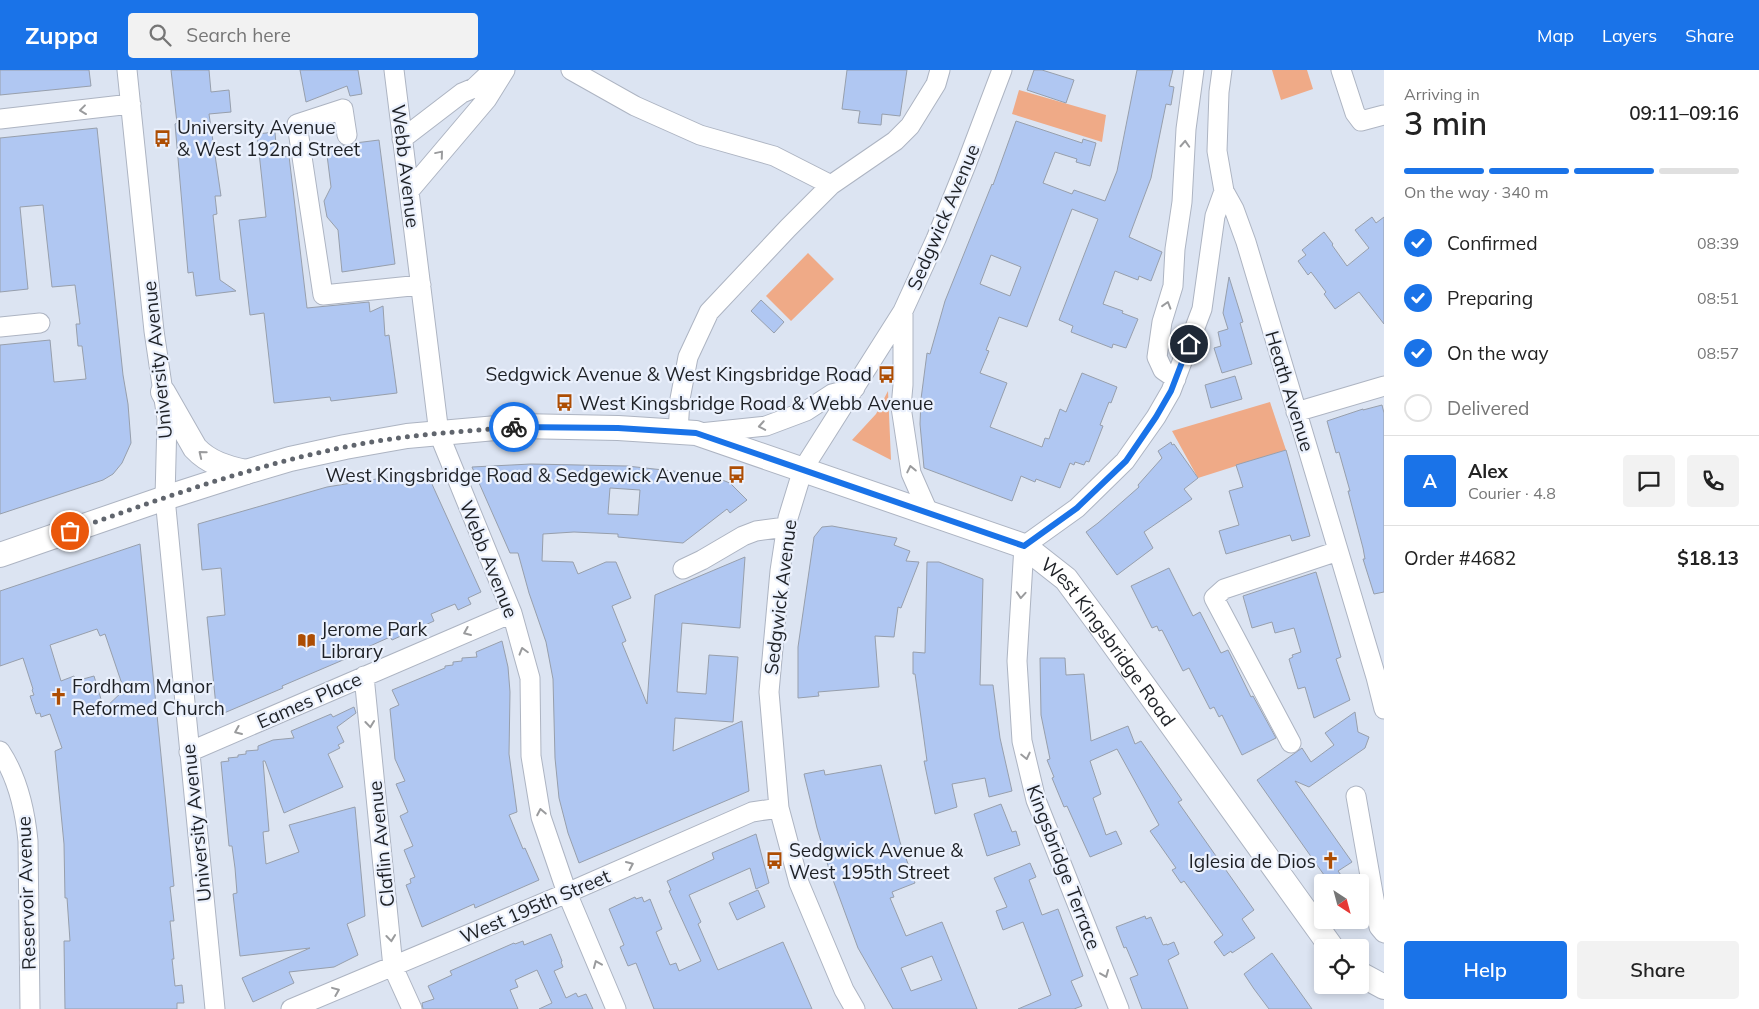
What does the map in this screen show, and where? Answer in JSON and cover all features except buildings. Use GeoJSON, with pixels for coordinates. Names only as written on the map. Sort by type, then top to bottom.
{"type":"FeatureCollection","features":[{"type":"Feature","properties":{"kind":"main road"},"geometry":{"type":"LineString","coordinates":[[163,392],[201,454],[222,466],[246,472]]}},
{"type":"Feature","properties":{"kind":"main road","name":"West Kingsbridge Road"},"geometry":{"type":"LineString","coordinates":[[0,555],[246,472],[345,447],[407,436],[520,426],[618,428],[687,433],[803,469],[1024,546],[1066,579],[1326,939]]}},
{"type":"Feature","properties":{"kind":"main road"},"geometry":{"type":"LineString","coordinates":[[1369,979],[1384,987]]}},
{"type":"Feature","properties":{"kind":"street","name":"University Avenue"},"geometry":{"type":"LineString","coordinates":[[127,70],[154,331],[166,419],[165,498],[215,1009]]}},
{"type":"Feature","properties":{"kind":"street","name":"Webb Avenue"},"geometry":{"type":"LineString","coordinates":[[394,70],[439,434],[512,613],[530,678],[531,756],[541,817],[566,893],[616,1009]]}},
{"type":"Feature","properties":{"kind":"street"},"geometry":{"type":"LineString","coordinates":[[409,191],[480,94],[493,70]]}},
{"type":"Feature","properties":{"kind":"street"},"geometry":{"type":"LineString","coordinates":[[402,139],[462,93],[480,94],[505,70]]}},
{"type":"Feature","properties":{"kind":"street"},"geometry":{"type":"LineString","coordinates":[[571,70],[643,110],[700,135],[774,156],[831,185]]}},
{"type":"Feature","properties":{"kind":"street"},"geometry":{"type":"LineString","coordinates":[[855,388],[832,394],[806,410],[766,426],[687,433],[680,399],[688,357],[709,312],[831,185],[895,141],[910,126],[936,84],[940,70]]}},
{"type":"Feature","properties":{"kind":"street","name":"Sedgwick Avenue"},"geometry":{"type":"LineString","coordinates":[[855,1009],[844,990],[799,883],[779,808],[769,692],[786,527],[803,469],[903,311],[966,165],[1002,70]]}},
{"type":"Feature","properties":{"kind":"street"},"geometry":{"type":"LineString","coordinates":[[1176,379],[1163,370],[1157,357],[1162,322],[1173,286],[1182,202],[1186,129],[1194,70]]}},
{"type":"Feature","properties":{"kind":"street","name":"Heath Avenue"},"geometry":{"type":"LineString","coordinates":[[1222,70],[1219,92],[1217,151],[1224,191],[1234,209],[1246,242],[1384,709]]}},
{"type":"Feature","properties":{"kind":"street"},"geometry":{"type":"LineString","coordinates":[[1341,70],[1355,113],[1362,121],[1384,115]]}},
{"type":"Feature","properties":{"kind":"street"},"geometry":{"type":"LineString","coordinates":[[0,119],[131,104]]}},
{"type":"Feature","properties":{"kind":"street"},"geometry":{"type":"LineString","coordinates":[[347,135],[344,109],[297,124],[323,295],[420,285]]}},
{"type":"Feature","properties":{"kind":"street"},"geometry":{"type":"LineString","coordinates":[[1024,546],[1077,508],[1126,461],[1156,417],[1176,379],[1202,309],[1216,216],[1224,191]]}},
{"type":"Feature","properties":{"kind":"street"},"geometry":{"type":"LineString","coordinates":[[903,311],[903,385],[901,407],[911,473],[929,514]]}},
{"type":"Feature","properties":{"kind":"street"},"geometry":{"type":"LineString","coordinates":[[0,327],[40,323]]}},
{"type":"Feature","properties":{"kind":"street"},"geometry":{"type":"LineString","coordinates":[[1296,412],[1384,386]]}},
{"type":"Feature","properties":{"kind":"street"},"geometry":{"type":"LineString","coordinates":[[683,568],[702,560],[743,536],[756,531],[786,527]]}},
{"type":"Feature","properties":{"kind":"street","name":"Kingsbridge Terrace"},"geometry":{"type":"LineString","coordinates":[[1024,546],[1017,661],[1022,740],[1036,800],[1119,1009]]}},
{"type":"Feature","properties":{"kind":"street"},"geometry":{"type":"LineString","coordinates":[[1291,743],[1214,598],[1224,589],[1338,551]]}},
{"type":"Feature","properties":{"kind":"street","name":"Eames Place"},"geometry":{"type":"LineString","coordinates":[[189,752],[512,613]]}},
{"type":"Feature","properties":{"kind":"street","name":"Claflin Avenue"},"geometry":{"type":"LineString","coordinates":[[364,676],[394,967],[412,1009]]}},
{"type":"Feature","properties":{"kind":"street","name":"Reservoir Avenue"},"geometry":{"type":"LineString","coordinates":[[0,751],[13,774],[26,819],[28,841],[30,1009]]}},
{"type":"Feature","properties":{"kind":"street"},"geometry":{"type":"LineString","coordinates":[[1356,796],[1379,927],[1384,933]]}},
{"type":"Feature","properties":{"kind":"street","name":"West 195th Street"},"geometry":{"type":"LineString","coordinates":[[291,1009],[394,967],[752,812],[779,808]]}},
{"type":"Feature","properties":{"kind":"shaded area"},"geometry":{"type":"Polygon","coordinates":[[[1272,70],[1307,70],[1313,89],[1281,100],[1272,70]]]}},
{"type":"Feature","properties":{"kind":"shaded area"},"geometry":{"type":"Polygon","coordinates":[[[1019,90],[1106,115],[1102,142],[1012,114],[1019,90]]]}},
{"type":"Feature","properties":{"kind":"shaded area"},"geometry":{"type":"Polygon","coordinates":[[[808,253],[834,279],[791,321],[766,296],[808,253]]]}},
{"type":"Feature","properties":{"kind":"shaded area"},"geometry":{"type":"Polygon","coordinates":[[[888,391],[891,460],[852,440],[876,414],[888,391]]]}},
{"type":"Feature","properties":{"kind":"shaded area"},"geometry":{"type":"Polygon","coordinates":[[[1270,402],[1286,450],[1198,478],[1172,431],[1270,402]]]}},
{"type":"Feature","properties":{"kind":"way so far"},"geometry":{"type":"LineString","coordinates":[[70,531],[187,491],[290,459],[407,436],[514,427]]}},
{"type":"Feature","properties":{"kind":"place","name":"University Avenue & West 192nd Street"},"geometry":{"type":"Point","coordinates":[163,138]}},
{"type":"Feature","properties":{"kind":"place","name":"Sedgwick Avenue & West Kingsbridge Road"},"geometry":{"type":"Point","coordinates":[886,374]}},
{"type":"Feature","properties":{"kind":"place","name":"West Kingsbridge Road & Webb Avenue"},"geometry":{"type":"Point","coordinates":[565,403]}},
{"type":"Feature","properties":{"kind":"place","name":"West Kingsbridge Road & Sedgewick Avenue"},"geometry":{"type":"Point","coordinates":[736,475]}},
{"type":"Feature","properties":{"kind":"place","name":"Jerome Park Library"},"geometry":{"type":"Point","coordinates":[307,640]}},
{"type":"Feature","properties":{"kind":"place","name":"Fordham Manor Reformed Church"},"geometry":{"type":"Point","coordinates":[58,697]}},
{"type":"Feature","properties":{"kind":"place","name":"Sedgwick Avenue & West 195th Street"},"geometry":{"type":"Point","coordinates":[775,861]}},
{"type":"Feature","properties":{"kind":"place","name":"Iglesia de Dios"},"geometry":{"type":"Point","coordinates":[1330,861]}},
{"type":"Feature","properties":{"kind":"route"},"geometry":{"type":"LineString","coordinates":[[514,427],[618,428],[696,433],[1024,546],[1077,508],[1126,461],[1171,391],[1189,344]]}}]}
